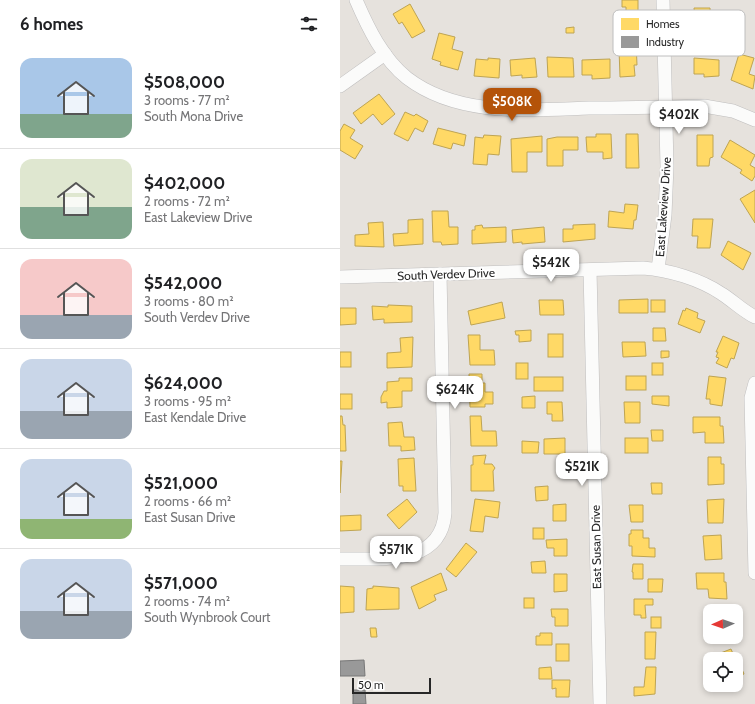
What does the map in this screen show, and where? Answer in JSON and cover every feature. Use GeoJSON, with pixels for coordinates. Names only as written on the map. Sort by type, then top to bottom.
{"type":"FeatureCollection","features":[{"type":"Feature","properties":{"kind":"street"},"geometry":{"type":"LineString","coordinates":[[356,0],[373,35],[385,54],[406,77],[418,86],[444,98],[464,104],[521,110],[704,106],[733,111],[755,120]]}},
{"type":"Feature","properties":{"kind":"street","name":"East Lakeview Drive"},"geometry":{"type":"LineString","coordinates":[[663,0],[663,10]]}},
{"type":"Feature","properties":{"kind":"street"},"geometry":{"type":"LineString","coordinates":[[340,86],[385,54]]}},
{"type":"Feature","properties":{"kind":"street","name":"East Lakeview Drive"},"geometry":{"type":"LineString","coordinates":[[658,270],[665,215],[666,107],[665,56]]}},
{"type":"Feature","properties":{"kind":"street","name":"South Verdev Drive"},"geometry":{"type":"LineString","coordinates":[[340,277],[590,270],[658,270],[690,278],[721,293],[755,318]]}},
{"type":"Feature","properties":{"kind":"street","name":"East Susan Drive"},"geometry":{"type":"LineString","coordinates":[[590,270],[600,704]]}},
{"type":"Feature","properties":{"kind":"street"},"geometry":{"type":"LineString","coordinates":[[340,560],[408,556],[424,549],[436,539],[443,525],[445,513],[440,274]]}},
{"type":"Feature","properties":{"kind":"street"},"geometry":{"type":"LineString","coordinates":[[755,383],[751,398],[755,573]]}},
{"type":"Feature","properties":{"kind":"building: Homes"},"geometry":{"type":"Polygon","coordinates":[[[622,0],[638,0],[638,10],[626,10],[626,7],[622,7],[622,0]]]}},
{"type":"Feature","properties":{"kind":"building: Homes"},"geometry":{"type":"Polygon","coordinates":[[[410,4],[425,31],[412,38],[402,22],[399,24],[393,14],[410,4]]]}},
{"type":"Feature","properties":{"kind":"building: Homes"},"geometry":{"type":"Polygon","coordinates":[[[694,8],[710,8],[710,10],[694,10],[694,8]]]}},
{"type":"Feature","properties":{"kind":"building: Homes"},"geometry":{"type":"Polygon","coordinates":[[[574,27],[574,33],[566,33],[566,28],[574,27]]]}},
{"type":"Feature","properties":{"kind":"building: Homes"},"geometry":{"type":"Polygon","coordinates":[[[439,33],[455,37],[452,49],[463,52],[458,70],[440,65],[441,62],[432,59],[439,33]]]}},
{"type":"Feature","properties":{"kind":"building: Homes"},"geometry":{"type":"Polygon","coordinates":[[[619,56],[637,56],[637,65],[634,65],[635,76],[620,77],[619,56]]]}},
{"type":"Feature","properties":{"kind":"building: Homes"},"geometry":{"type":"Polygon","coordinates":[[[738,56],[745,56],[754,58],[749,74],[755,76],[753,89],[731,80],[738,56]]]}},
{"type":"Feature","properties":{"kind":"building: Homes"},"geometry":{"type":"Polygon","coordinates":[[[547,57],[573,58],[574,77],[548,77],[547,57]]]}},
{"type":"Feature","properties":{"kind":"building: Homes"},"geometry":{"type":"Polygon","coordinates":[[[488,58],[500,59],[499,78],[474,76],[476,59],[488,60],[488,58]]]}},
{"type":"Feature","properties":{"kind":"building: Homes"},"geometry":{"type":"Polygon","coordinates":[[[535,58],[537,77],[522,78],[522,75],[511,76],[510,60],[535,58]]]}},
{"type":"Feature","properties":{"kind":"building: Homes"},"geometry":{"type":"Polygon","coordinates":[[[694,58],[719,60],[719,76],[704,77],[704,74],[694,74],[694,58]]]}},
{"type":"Feature","properties":{"kind":"building: Homes"},"geometry":{"type":"Polygon","coordinates":[[[610,59],[610,78],[592,79],[592,75],[582,75],[582,60],[610,59]]]}},
{"type":"Feature","properties":{"kind":"building: Homes"},"geometry":{"type":"Polygon","coordinates":[[[379,94],[395,114],[382,125],[373,114],[361,124],[353,113],[379,94]]]}},
{"type":"Feature","properties":{"kind":"building: Homes"},"geometry":{"type":"Polygon","coordinates":[[[405,112],[414,116],[416,114],[428,121],[423,132],[415,128],[408,141],[394,134],[405,112]]]}},
{"type":"Feature","properties":{"kind":"building: Homes"},"geometry":{"type":"Polygon","coordinates":[[[344,124],[355,130],[350,138],[363,146],[355,159],[340,150],[340,131],[344,124]]]}},
{"type":"Feature","properties":{"kind":"building: Homes"},"geometry":{"type":"Polygon","coordinates":[[[438,128],[466,135],[464,146],[453,143],[451,149],[433,144],[438,128]]]}},
{"type":"Feature","properties":{"kind":"building: Homes"},"geometry":{"type":"Polygon","coordinates":[[[596,134],[611,134],[612,158],[603,159],[603,152],[587,152],[586,137],[596,137],[596,134]]]}},
{"type":"Feature","properties":{"kind":"building: Homes"},"geometry":{"type":"Polygon","coordinates":[[[626,134],[638,134],[639,168],[626,168],[626,134]]]}},
{"type":"Feature","properties":{"kind":"building: Homes"},"geometry":{"type":"Polygon","coordinates":[[[484,135],[501,136],[499,155],[488,154],[487,165],[473,164],[475,137],[483,138],[484,135]]]}},
{"type":"Feature","properties":{"kind":"building: Homes"},"geometry":{"type":"Polygon","coordinates":[[[697,135],[713,135],[713,157],[710,158],[709,166],[697,166],[697,135]]]}},
{"type":"Feature","properties":{"kind":"building: Homes"},"geometry":{"type":"Polygon","coordinates":[[[542,136],[542,152],[527,152],[527,172],[512,172],[511,139],[542,136]]]}},
{"type":"Feature","properties":{"kind":"building: Homes"},"geometry":{"type":"Polygon","coordinates":[[[557,137],[578,137],[578,150],[563,150],[563,166],[547,166],[547,139],[557,137]]]}},
{"type":"Feature","properties":{"kind":"building: Homes"},"geometry":{"type":"Polygon","coordinates":[[[730,140],[755,155],[750,165],[755,168],[755,176],[752,181],[740,173],[742,170],[721,157],[730,140]]]}},
{"type":"Feature","properties":{"kind":"building: Homes"},"geometry":{"type":"Polygon","coordinates":[[[755,190],[755,223],[740,199],[755,190]]]}},
{"type":"Feature","properties":{"kind":"building: Homes"},"geometry":{"type":"Polygon","coordinates":[[[625,204],[638,205],[633,229],[608,227],[609,211],[624,213],[625,204]]]}},
{"type":"Feature","properties":{"kind":"building: Homes"},"geometry":{"type":"Polygon","coordinates":[[[432,211],[448,211],[449,227],[458,227],[458,244],[442,245],[441,242],[433,242],[432,211]]]}},
{"type":"Feature","properties":{"kind":"building: Homes"},"geometry":{"type":"Polygon","coordinates":[[[423,219],[423,244],[394,246],[393,234],[408,233],[408,220],[423,219]]]}},
{"type":"Feature","properties":{"kind":"building: Homes"},"geometry":{"type":"Polygon","coordinates":[[[693,219],[713,219],[710,248],[697,248],[698,236],[692,236],[693,219]]]}},
{"type":"Feature","properties":{"kind":"building: Homes"},"geometry":{"type":"Polygon","coordinates":[[[383,222],[384,247],[355,246],[355,235],[369,234],[368,223],[383,222]]]}},
{"type":"Feature","properties":{"kind":"building: Homes"},"geometry":{"type":"Polygon","coordinates":[[[595,224],[595,239],[563,242],[563,229],[573,229],[573,225],[595,224]]]}},
{"type":"Feature","properties":{"kind":"building: Homes"},"geometry":{"type":"Polygon","coordinates":[[[482,225],[483,228],[506,227],[506,242],[472,244],[472,230],[475,230],[475,226],[482,225]]]}},
{"type":"Feature","properties":{"kind":"building: Homes"},"geometry":{"type":"Polygon","coordinates":[[[544,227],[545,242],[522,244],[522,242],[513,243],[512,230],[544,227]]]}},
{"type":"Feature","properties":{"kind":"building: Homes"},"geometry":{"type":"Polygon","coordinates":[[[728,241],[751,253],[743,270],[721,255],[728,241]]]}},
{"type":"Feature","properties":{"kind":"building: Homes"},"geometry":{"type":"Polygon","coordinates":[[[648,299],[648,313],[619,313],[619,300],[648,299]]]}},
{"type":"Feature","properties":{"kind":"building: Homes"},"geometry":{"type":"Polygon","coordinates":[[[539,300],[563,300],[564,315],[540,315],[539,300]]]}},
{"type":"Feature","properties":{"kind":"building: Homes"},"geometry":{"type":"Polygon","coordinates":[[[651,300],[665,300],[665,312],[651,312],[651,300]]]}},
{"type":"Feature","properties":{"kind":"building: Homes"},"geometry":{"type":"Polygon","coordinates":[[[502,302],[505,318],[471,325],[468,311],[502,302]]]}},
{"type":"Feature","properties":{"kind":"building: Homes"},"geometry":{"type":"Polygon","coordinates":[[[388,305],[412,306],[412,322],[384,323],[384,319],[373,320],[372,306],[388,307],[388,305]]]}},
{"type":"Feature","properties":{"kind":"building: Homes"},"geometry":{"type":"Polygon","coordinates":[[[340,308],[356,308],[356,324],[340,325],[340,308]]]}},
{"type":"Feature","properties":{"kind":"building: Homes"},"geometry":{"type":"Polygon","coordinates":[[[686,308],[698,313],[697,318],[705,321],[700,333],[678,324],[683,310],[685,311],[686,308]]]}},
{"type":"Feature","properties":{"kind":"building: Homes"},"geometry":{"type":"Polygon","coordinates":[[[653,328],[665,328],[666,341],[653,341],[653,328]]]}},
{"type":"Feature","properties":{"kind":"building: Homes"},"geometry":{"type":"Polygon","coordinates":[[[531,330],[531,341],[519,342],[519,335],[516,335],[515,331],[531,330]]]}},
{"type":"Feature","properties":{"kind":"building: Homes"},"geometry":{"type":"Polygon","coordinates":[[[548,334],[563,334],[563,357],[548,357],[548,334]]]}},
{"type":"Feature","properties":{"kind":"building: Homes"},"geometry":{"type":"Polygon","coordinates":[[[468,335],[480,335],[480,350],[494,350],[495,365],[470,365],[468,335]]]}},
{"type":"Feature","properties":{"kind":"building: Homes"},"geometry":{"type":"Polygon","coordinates":[[[723,336],[739,343],[734,359],[731,358],[727,368],[716,363],[719,358],[716,357],[718,352],[716,352],[723,336]]]}},
{"type":"Feature","properties":{"kind":"building: Homes"},"geometry":{"type":"Polygon","coordinates":[[[413,337],[412,367],[387,368],[387,353],[401,352],[400,338],[413,337]]]}},
{"type":"Feature","properties":{"kind":"building: Homes"},"geometry":{"type":"Polygon","coordinates":[[[622,342],[645,342],[646,356],[623,357],[622,342]]]}},
{"type":"Feature","properties":{"kind":"building: Homes"},"geometry":{"type":"Polygon","coordinates":[[[661,351],[669,351],[669,357],[661,358],[661,351]]]}},
{"type":"Feature","properties":{"kind":"building: Homes"},"geometry":{"type":"Polygon","coordinates":[[[340,352],[351,352],[351,367],[340,367],[340,352]]]}},
{"type":"Feature","properties":{"kind":"building: Homes"},"geometry":{"type":"Polygon","coordinates":[[[516,363],[528,363],[528,379],[516,379],[516,363]]]}},
{"type":"Feature","properties":{"kind":"building: Homes"},"geometry":{"type":"Polygon","coordinates":[[[652,363],[663,363],[663,375],[652,375],[652,363]]]}},
{"type":"Feature","properties":{"kind":"building: Homes"},"geometry":{"type":"Polygon","coordinates":[[[469,374],[482,374],[482,383],[485,383],[485,392],[493,392],[493,404],[485,404],[485,407],[470,407],[469,374]]]}},
{"type":"Feature","properties":{"kind":"building: Homes"},"geometry":{"type":"Polygon","coordinates":[[[626,376],[646,376],[646,390],[626,390],[626,376]]]}},
{"type":"Feature","properties":{"kind":"building: Homes"},"geometry":{"type":"Polygon","coordinates":[[[709,376],[726,378],[722,406],[710,404],[710,399],[706,399],[709,376]]]}},
{"type":"Feature","properties":{"kind":"building: Homes"},"geometry":{"type":"Polygon","coordinates":[[[534,377],[563,377],[563,391],[534,391],[534,377]]]}},
{"type":"Feature","properties":{"kind":"building: Homes"},"geometry":{"type":"Polygon","coordinates":[[[399,378],[412,378],[412,391],[402,391],[402,407],[387,408],[387,402],[381,403],[381,397],[384,391],[387,391],[387,382],[399,381],[399,378]]]}},
{"type":"Feature","properties":{"kind":"building: Homes"},"geometry":{"type":"Polygon","coordinates":[[[340,394],[352,394],[352,409],[340,409],[340,394]]]}},
{"type":"Feature","properties":{"kind":"building: Homes"},"geometry":{"type":"Polygon","coordinates":[[[535,396],[535,408],[522,408],[522,397],[535,396]]]}},
{"type":"Feature","properties":{"kind":"building: Homes"},"geometry":{"type":"Polygon","coordinates":[[[652,396],[669,396],[669,406],[652,404],[652,396]]]}},
{"type":"Feature","properties":{"kind":"building: Homes"},"geometry":{"type":"Polygon","coordinates":[[[547,402],[562,402],[563,421],[552,421],[552,414],[547,414],[547,402]]]}},
{"type":"Feature","properties":{"kind":"building: Homes"},"geometry":{"type":"Polygon","coordinates":[[[624,402],[640,402],[640,423],[625,423],[624,402]]]}},
{"type":"Feature","properties":{"kind":"building: Homes"},"geometry":{"type":"Polygon","coordinates":[[[340,416],[342,416],[343,425],[345,425],[346,451],[340,451],[340,416]]]}},
{"type":"Feature","properties":{"kind":"building: Homes"},"geometry":{"type":"Polygon","coordinates":[[[470,416],[481,416],[482,431],[496,431],[497,446],[471,446],[470,416]]]}},
{"type":"Feature","properties":{"kind":"building: Homes"},"geometry":{"type":"Polygon","coordinates":[[[693,417],[720,417],[720,426],[723,426],[724,443],[705,443],[705,432],[693,433],[693,417]]]}},
{"type":"Feature","properties":{"kind":"building: Homes"},"geometry":{"type":"Polygon","coordinates":[[[402,422],[404,437],[414,437],[415,450],[401,451],[401,446],[389,446],[388,423],[402,422]]]}},
{"type":"Feature","properties":{"kind":"building: Homes"},"geometry":{"type":"Polygon","coordinates":[[[651,430],[663,430],[663,441],[652,441],[651,430]]]}},
{"type":"Feature","properties":{"kind":"building: Homes"},"geometry":{"type":"Polygon","coordinates":[[[565,438],[565,454],[544,454],[544,439],[565,438]]]}},
{"type":"Feature","properties":{"kind":"building: Homes"},"geometry":{"type":"Polygon","coordinates":[[[625,438],[648,438],[648,453],[625,453],[625,438]]]}},
{"type":"Feature","properties":{"kind":"building: Homes"},"geometry":{"type":"Polygon","coordinates":[[[522,441],[539,442],[538,453],[522,453],[522,441]]]}},
{"type":"Feature","properties":{"kind":"building: Homes"},"geometry":{"type":"Polygon","coordinates":[[[486,455],[484,464],[492,464],[495,468],[493,471],[494,491],[471,491],[471,465],[473,465],[473,456],[486,455]]]}},
{"type":"Feature","properties":{"kind":"building: Homes"},"geometry":{"type":"Polygon","coordinates":[[[708,457],[721,457],[721,464],[724,464],[724,484],[708,485],[708,457]]]}},
{"type":"Feature","properties":{"kind":"building: Homes"},"geometry":{"type":"Polygon","coordinates":[[[414,458],[416,491],[403,491],[403,486],[399,486],[398,459],[414,458]]]}},
{"type":"Feature","properties":{"kind":"building: Homes"},"geometry":{"type":"Polygon","coordinates":[[[340,461],[342,461],[340,493],[340,461]]]}},
{"type":"Feature","properties":{"kind":"building: Homes"},"geometry":{"type":"Polygon","coordinates":[[[651,483],[662,483],[662,494],[652,494],[651,483]]]}},
{"type":"Feature","properties":{"kind":"building: Homes"},"geometry":{"type":"Polygon","coordinates":[[[548,486],[548,500],[536,501],[535,487],[548,486]]]}},
{"type":"Feature","properties":{"kind":"building: Homes"},"geometry":{"type":"Polygon","coordinates":[[[407,499],[417,512],[399,529],[387,515],[407,499]]]}},
{"type":"Feature","properties":{"kind":"building: Homes"},"geometry":{"type":"Polygon","coordinates":[[[475,499],[500,502],[498,518],[485,516],[483,532],[470,531],[475,499]]]}},
{"type":"Feature","properties":{"kind":"building: Homes"},"geometry":{"type":"Polygon","coordinates":[[[724,499],[723,523],[708,523],[707,500],[724,499]]]}},
{"type":"Feature","properties":{"kind":"building: Homes"},"geometry":{"type":"Polygon","coordinates":[[[566,504],[566,521],[553,521],[553,505],[566,504]]]}},
{"type":"Feature","properties":{"kind":"building: Homes"},"geometry":{"type":"Polygon","coordinates":[[[629,505],[643,505],[643,522],[631,522],[629,505]]]}},
{"type":"Feature","properties":{"kind":"building: Homes"},"geometry":{"type":"Polygon","coordinates":[[[361,515],[361,530],[340,531],[340,516],[361,515]]]}},
{"type":"Feature","properties":{"kind":"building: Homes"},"geometry":{"type":"Polygon","coordinates":[[[533,528],[544,528],[544,539],[533,539],[533,528]]]}},
{"type":"Feature","properties":{"kind":"building: Homes"},"geometry":{"type":"Polygon","coordinates":[[[631,530],[643,530],[643,538],[649,538],[649,548],[655,548],[655,557],[632,556],[632,546],[629,546],[629,534],[631,534],[631,530]]]}},
{"type":"Feature","properties":{"kind":"building: Homes"},"geometry":{"type":"Polygon","coordinates":[[[721,535],[722,559],[705,560],[703,536],[721,535]]]}},
{"type":"Feature","properties":{"kind":"building: Homes"},"geometry":{"type":"Polygon","coordinates":[[[567,539],[567,556],[554,556],[554,548],[547,548],[546,540],[567,539]]]}},
{"type":"Feature","properties":{"kind":"building: Homes"},"geometry":{"type":"Polygon","coordinates":[[[466,543],[477,552],[456,577],[446,569],[466,543]]]}},
{"type":"Feature","properties":{"kind":"building: Homes"},"geometry":{"type":"Polygon","coordinates":[[[545,561],[546,573],[532,573],[531,562],[545,561]]]}},
{"type":"Feature","properties":{"kind":"building: Homes"},"geometry":{"type":"Polygon","coordinates":[[[633,564],[643,564],[643,579],[633,579],[633,564]]]}},
{"type":"Feature","properties":{"kind":"building: Homes"},"geometry":{"type":"Polygon","coordinates":[[[441,573],[447,590],[434,595],[436,600],[419,609],[411,587],[441,573]]]}},
{"type":"Feature","properties":{"kind":"building: Homes"},"geometry":{"type":"Polygon","coordinates":[[[696,573],[724,573],[727,599],[709,598],[708,589],[697,589],[696,573]]]}},
{"type":"Feature","properties":{"kind":"building: Homes"},"geometry":{"type":"Polygon","coordinates":[[[554,574],[567,574],[567,591],[554,592],[554,574]]]}},
{"type":"Feature","properties":{"kind":"building: Homes"},"geometry":{"type":"Polygon","coordinates":[[[648,579],[663,579],[662,592],[648,592],[648,579]]]}},
{"type":"Feature","properties":{"kind":"building: Homes"},"geometry":{"type":"Polygon","coordinates":[[[340,586],[354,587],[354,612],[340,613],[340,586]]]}},
{"type":"Feature","properties":{"kind":"building: Homes"},"geometry":{"type":"Polygon","coordinates":[[[373,586],[399,588],[399,609],[366,610],[367,589],[373,588],[373,586]]]}},
{"type":"Feature","properties":{"kind":"building: Homes"},"geometry":{"type":"Polygon","coordinates":[[[524,598],[534,598],[534,608],[524,608],[524,598]]]}},
{"type":"Feature","properties":{"kind":"building: Homes"},"geometry":{"type":"Polygon","coordinates":[[[634,599],[653,599],[653,605],[645,605],[646,618],[641,618],[641,615],[634,615],[634,599]]]}},
{"type":"Feature","properties":{"kind":"building: Homes"},"geometry":{"type":"Polygon","coordinates":[[[551,609],[568,609],[568,626],[555,626],[555,617],[552,617],[551,609]]]}},
{"type":"Feature","properties":{"kind":"building: Homes"},"geometry":{"type":"Polygon","coordinates":[[[651,617],[661,617],[661,628],[651,628],[651,617]]]}},
{"type":"Feature","properties":{"kind":"building: Homes"},"geometry":{"type":"Polygon","coordinates":[[[370,628],[376,628],[377,637],[371,637],[370,628]]]}},
{"type":"Feature","properties":{"kind":"building: Homes"},"geometry":{"type":"Polygon","coordinates":[[[645,632],[656,632],[655,659],[645,659],[645,632]]]}},
{"type":"Feature","properties":{"kind":"building: Homes"},"geometry":{"type":"Polygon","coordinates":[[[540,633],[552,633],[552,645],[536,645],[536,636],[540,636],[540,633]]]}},
{"type":"Feature","properties":{"kind":"building: Homes"},"geometry":{"type":"Polygon","coordinates":[[[556,644],[569,644],[569,661],[556,661],[556,644]]]}},
{"type":"Feature","properties":{"kind":"building: Homes"},"geometry":{"type":"Polygon","coordinates":[[[731,649],[732,652],[723,652],[731,649]]]}},
{"type":"Feature","properties":{"kind":"building: Homes"},"geometry":{"type":"Polygon","coordinates":[[[551,667],[552,679],[539,679],[539,668],[551,667]]]}},
{"type":"Feature","properties":{"kind":"building: Homes"},"geometry":{"type":"Polygon","coordinates":[[[646,667],[656,667],[655,694],[634,696],[634,687],[644,687],[646,667]]]}},
{"type":"Feature","properties":{"kind":"building: Homes"},"geometry":{"type":"Polygon","coordinates":[[[552,680],[570,680],[569,697],[556,697],[556,688],[552,689],[552,680]]]}},
{"type":"Feature","properties":{"kind":"building: Industry"},"geometry":{"type":"Polygon","coordinates":[[[364,660],[365,676],[340,676],[340,661],[364,660]]]}},
{"type":"Feature","properties":{"kind":"building: Industry"},"geometry":{"type":"Polygon","coordinates":[[[353,690],[365,690],[366,704],[353,704],[353,690]]]}}]}
